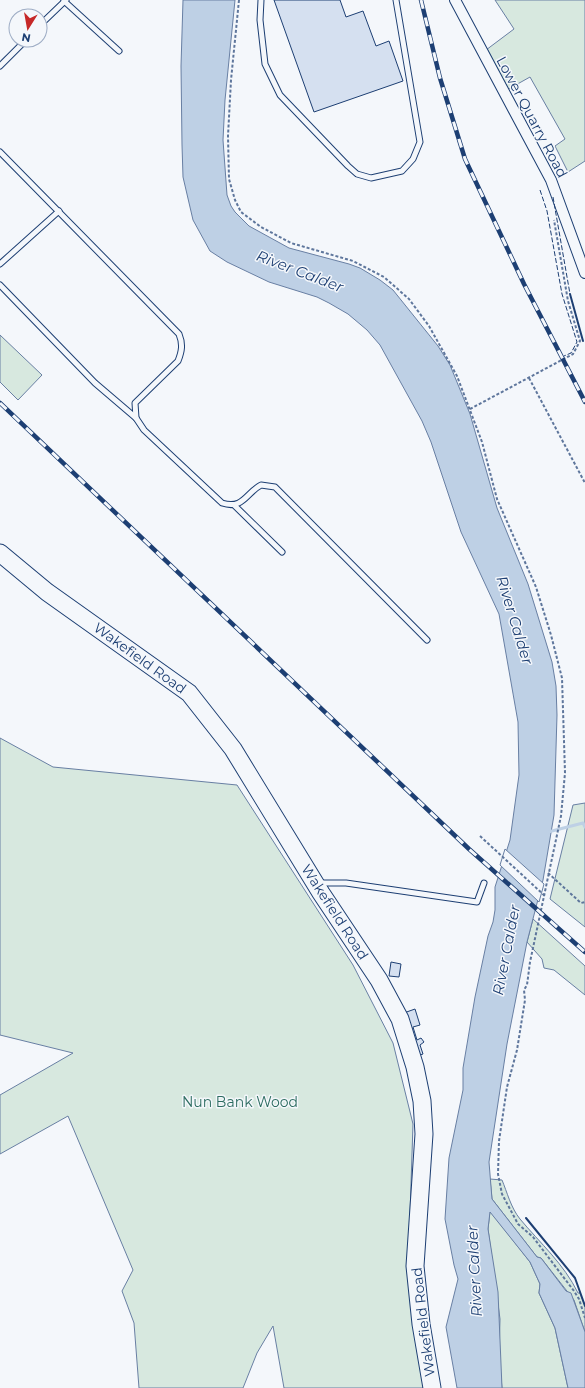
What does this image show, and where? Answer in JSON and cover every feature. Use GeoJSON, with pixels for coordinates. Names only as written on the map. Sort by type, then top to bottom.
{"type":"FeatureCollection","features":[{"type":"Feature","properties":{"kind":"highway","name":"Wakefield Road"},"geometry":{"type":"LineString","coordinates":[[0,553],[47,592],[189,693],[233,749],[315,882],[379,980],[400,1019],[415,1067],[422,1101],[424,1134],[415,1266],[421,1324],[432,1388]]}},
{"type":"Feature","properties":{"kind":"street","name":"Lower Quarry Road"},"geometry":{"type":"LineString","coordinates":[[457,1],[477,45],[531,138],[551,180],[585,273]]}},
{"type":"Feature","properties":{"kind":"lane"},"geometry":{"type":"LineString","coordinates":[[261,0],[260,20],[265,64],[280,96],[348,166],[357,174],[371,178],[402,171],[413,159],[420,142],[396,0]]}},
{"type":"Feature","properties":{"kind":"lane"},"geometry":{"type":"LineString","coordinates":[[48,17],[65,1],[119,51]]}},
{"type":"Feature","properties":{"kind":"lane"},"geometry":{"type":"LineString","coordinates":[[0,66],[18,48]]}},
{"type":"Feature","properties":{"kind":"lane"},"geometry":{"type":"LineString","coordinates":[[0,152],[174,327],[182,342],[182,352],[178,360],[136,402],[136,418]]}},
{"type":"Feature","properties":{"kind":"lane"},"geometry":{"type":"LineString","coordinates":[[0,264],[59,212]]}},
{"type":"Feature","properties":{"kind":"lane"},"geometry":{"type":"LineString","coordinates":[[0,285],[96,383],[136,418],[144,430],[216,499],[222,503],[238,505],[261,484],[276,487],[427,640]]}},
{"type":"Feature","properties":{"kind":"lane"},"geometry":{"type":"LineString","coordinates":[[234,505],[282,552]]}},
{"type":"Feature","properties":{"kind":"lane"},"geometry":{"type":"LineString","coordinates":[[315,882],[346,883],[477,902],[484,883]]}},
{"type":"Feature","properties":{"kind":"path"},"geometry":{"type":"LineString","coordinates":[[239,0],[231,80],[228,136],[229,179],[234,200],[241,212],[261,226],[291,243],[353,261],[384,277],[409,299],[429,326],[457,376],[482,442],[497,499],[536,587],[562,678],[565,773],[561,816],[530,962],[527,985],[524,990],[525,1000],[518,1050],[507,1087],[500,1141],[498,1174],[502,1194],[518,1224],[532,1237],[574,1291],[579,1299],[585,1318]]}},
{"type":"Feature","properties":{"kind":"path"},"geometry":{"type":"LineString","coordinates":[[469,409],[573,354],[580,341],[568,301],[553,217]]}},
{"type":"Feature","properties":{"kind":"path"},"geometry":{"type":"LineString","coordinates":[[528,378],[585,483]]}},
{"type":"Feature","properties":{"kind":"path"},"geometry":{"type":"LineString","coordinates":[[480,836],[545,896]]}},
{"type":"Feature","properties":{"kind":"path"},"geometry":{"type":"LineString","coordinates":[[548,873],[581,903],[585,902]]}},
{"type":"Feature","properties":{"kind":"green space"},"geometry":{"type":"Polygon","coordinates":[[[495,0],[585,0],[585,161],[568,172],[555,146],[565,139],[530,77],[505,91],[486,50],[514,29],[495,0]]]}},
{"type":"Feature","properties":{"kind":"green space"},"geometry":{"type":"Polygon","coordinates":[[[0,335],[42,375],[18,400],[0,382],[0,335]]]}},
{"type":"Feature","properties":{"kind":"green space","name":"Nun Bank Wood"},"geometry":{"type":"Polygon","coordinates":[[[0,738],[53,767],[237,785],[353,965],[393,1043],[413,1124],[408,1275],[427,1388],[284,1388],[273,1326],[257,1353],[243,1388],[139,1388],[134,1323],[122,1291],[133,1270],[68,1116],[0,1154],[0,1095],[73,1053],[0,1035],[0,738]]]}},
{"type":"Feature","properties":{"kind":"green space"},"geometry":{"type":"Polygon","coordinates":[[[585,803],[585,927],[550,899],[573,805],[585,803]]]}},
{"type":"Feature","properties":{"kind":"green space"},"geometry":{"type":"Polygon","coordinates":[[[533,919],[585,966],[585,995],[554,970],[544,968],[542,959],[527,942],[533,919]]]}},
{"type":"Feature","properties":{"kind":"green space"},"geometry":{"type":"Polygon","coordinates":[[[490,1179],[502,1180],[517,1215],[559,1263],[578,1293],[580,1293],[585,1306],[585,1332],[574,1300],[541,1258],[537,1257],[492,1199],[490,1179]]]}},
{"type":"Feature","properties":{"kind":"green space"},"geometry":{"type":"Polygon","coordinates":[[[490,1211],[530,1262],[540,1284],[539,1293],[555,1328],[568,1388],[502,1388],[499,1357],[500,1319],[488,1229],[490,1211]]]}},
{"type":"Feature","properties":{"kind":"water","name":"River Calder"},"geometry":{"type":"Polygon","coordinates":[[[183,0],[235,0],[225,100],[223,140],[227,195],[231,206],[249,226],[289,248],[349,264],[360,268],[380,280],[393,290],[438,346],[450,365],[470,414],[497,508],[528,584],[552,662],[556,686],[557,715],[554,815],[543,880],[527,942],[507,1044],[489,1162],[492,1199],[537,1257],[541,1258],[566,1291],[571,1293],[585,1332],[585,1388],[568,1388],[555,1328],[539,1293],[540,1284],[530,1262],[490,1212],[488,1229],[498,1292],[502,1388],[457,1388],[446,1327],[458,1279],[445,1219],[449,1158],[463,1090],[463,1068],[475,997],[488,936],[493,922],[495,910],[495,887],[510,840],[519,775],[518,722],[499,614],[461,532],[431,442],[422,421],[380,345],[367,330],[348,314],[329,303],[317,297],[269,282],[227,262],[210,251],[193,220],[183,177],[181,66],[183,0]]]}},
{"type":"Feature","properties":{"kind":"pier"},"geometry":{"type":"Polygon","coordinates":[[[505,849],[544,884],[539,902],[500,865],[505,849]]]}},
{"type":"Feature","properties":{"kind":"building"},"geometry":{"type":"Polygon","coordinates":[[[274,0],[340,0],[346,17],[363,11],[376,46],[389,41],[403,81],[314,112],[274,0]]]}},
{"type":"Feature","properties":{"kind":"building"},"geometry":{"type":"Polygon","coordinates":[[[391,962],[401,964],[399,977],[389,976],[391,962]]]}},
{"type":"Feature","properties":{"kind":"building"},"geometry":{"type":"Polygon","coordinates":[[[415,1009],[420,1025],[413,1027],[417,1040],[421,1038],[424,1042],[420,1045],[423,1054],[415,1057],[401,1014],[415,1009]]]}},
{"type":"Feature","properties":{"kind":"waterway"},"geometry":{"type":"LineString","coordinates":[[548,832],[583,823],[585,827]]}},
{"type":"Feature","properties":{"kind":"railway"},"geometry":{"type":"LineString","coordinates":[[421,0],[440,78],[465,159],[524,284],[585,402]]}},
{"type":"Feature","properties":{"kind":"railway"},"geometry":{"type":"LineString","coordinates":[[0,403],[469,849],[585,952]]}},
{"type":"Feature","properties":{"kind":"fence"},"geometry":{"type":"LineString","coordinates":[[540,190],[547,211],[562,294],[577,342],[571,353],[564,356]]}},
{"type":"Feature","properties":{"kind":"fence"},"geometry":{"type":"LineString","coordinates":[[553,197],[570,294]]}},
{"type":"Feature","properties":{"kind":"wall"},"geometry":{"type":"LineString","coordinates":[[570,294],[583,341]]}},
{"type":"Feature","properties":{"kind":"wall"},"geometry":{"type":"LineString","coordinates":[[526,1218],[575,1278],[585,1306]]}}]}
